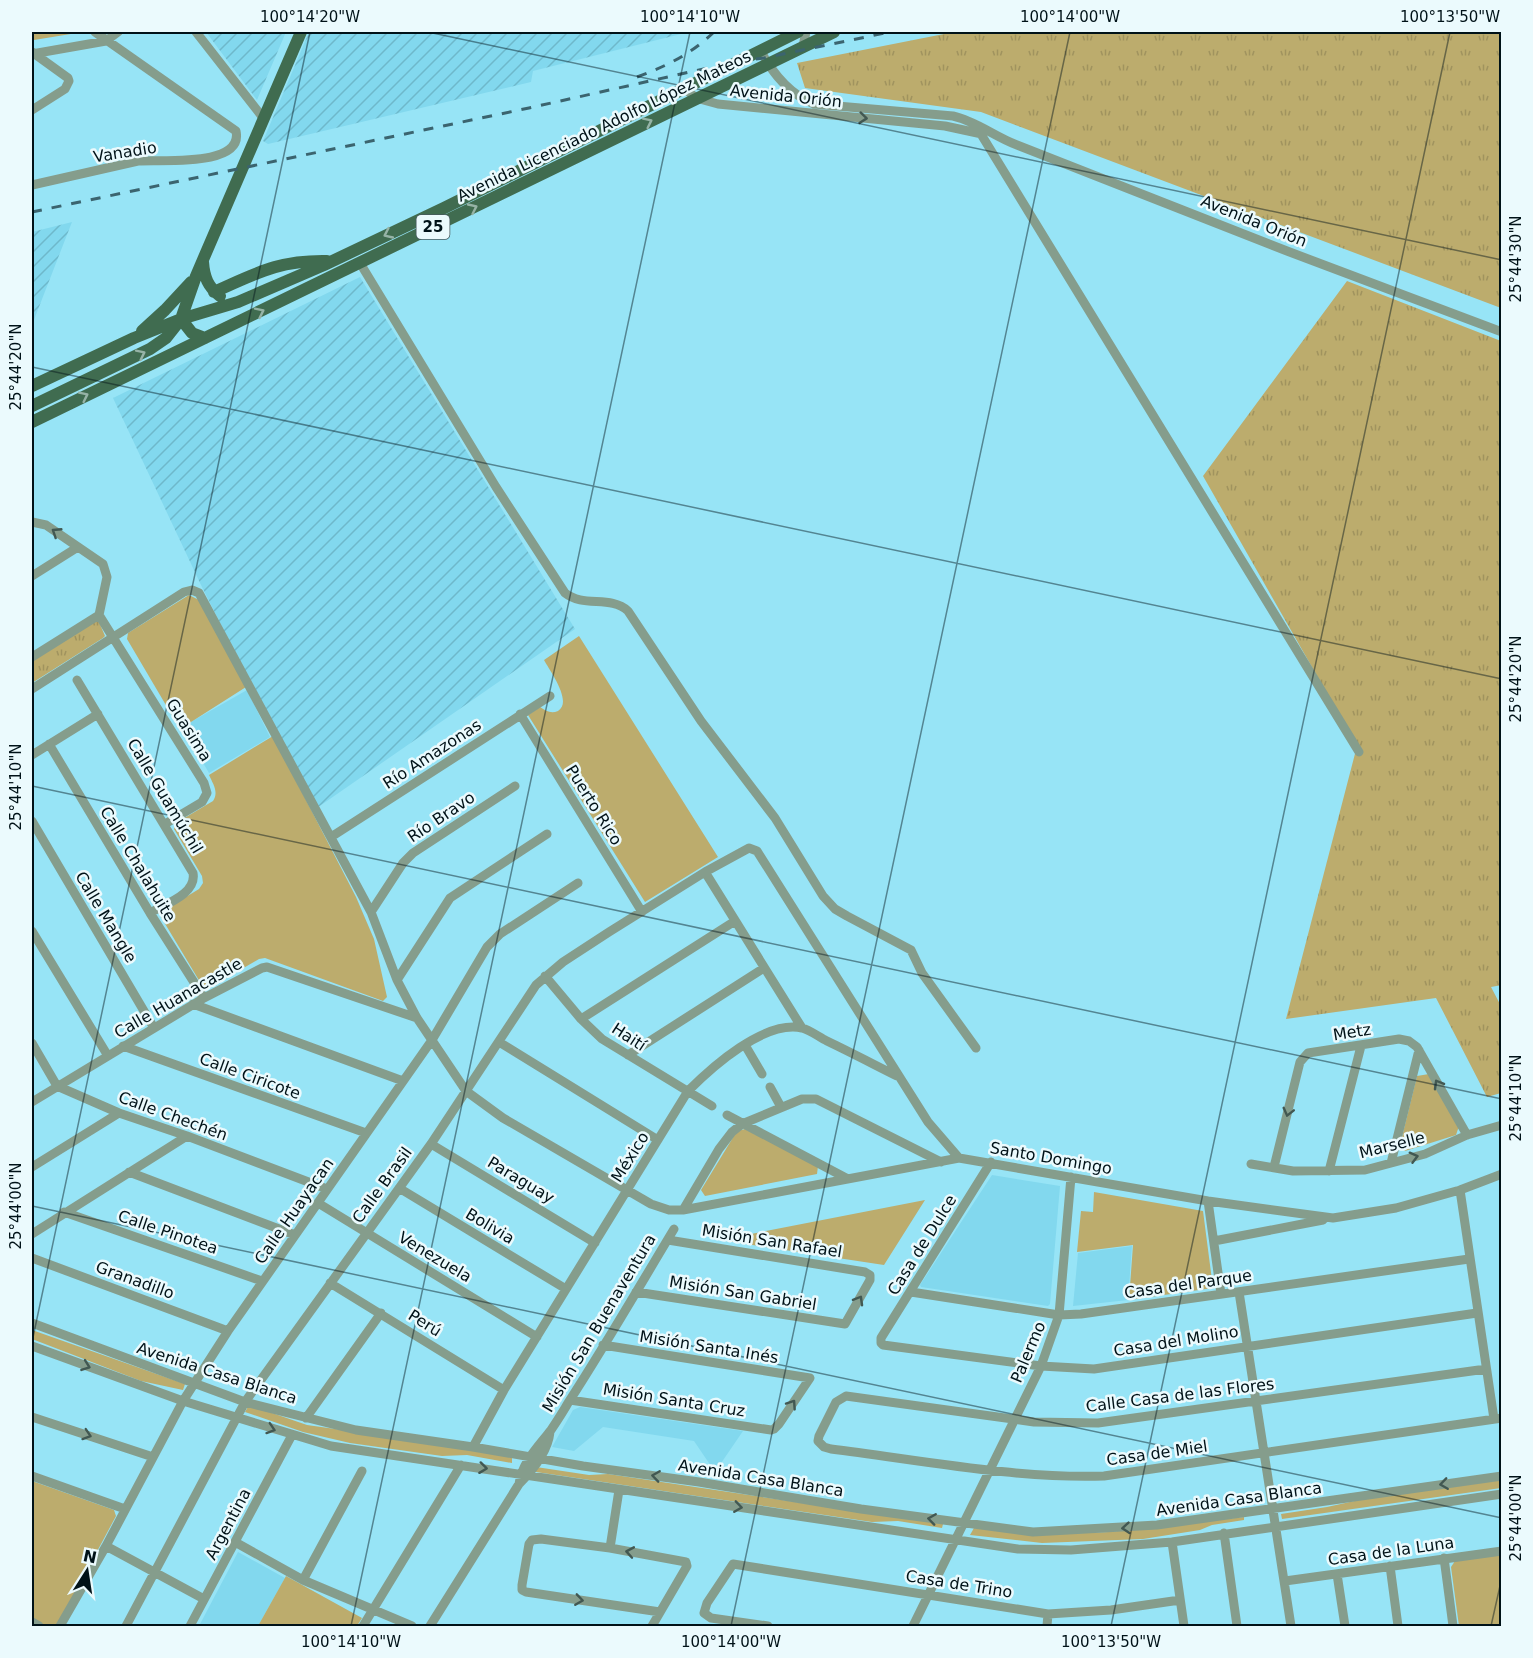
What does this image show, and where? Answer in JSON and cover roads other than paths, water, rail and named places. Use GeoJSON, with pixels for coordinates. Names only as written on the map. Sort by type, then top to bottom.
{"type":"FeatureCollection","features":[{"type":"Feature","properties":{"kind":"main road"},"geometry":{"type":"LineString","coordinates":[[32,406],[160,344],[181,319],[203,259],[301,32]]}},
{"type":"Feature","properties":{"kind":"main road","name":"Avenida Licenciado Adolfo López Mateos"},"geometry":{"type":"LineString","coordinates":[[32,386],[134,338],[181,319],[238,302],[332,261],[444,208],[798,32]]}},
{"type":"Feature","properties":{"kind":"main road","name":"Avenida Licenciado Adolfo López Mateos"},"geometry":{"type":"LineString","coordinates":[[32,422],[834,32]]}},
{"type":"Feature","properties":{"kind":"main road"},"geometry":{"type":"LineString","coordinates":[[203,259],[206,278],[214,292],[228,300],[238,302]]}},
{"type":"Feature","properties":{"kind":"main road"},"geometry":{"type":"LineString","coordinates":[[214,292],[278,265],[302,261],[332,261]]}},
{"type":"Feature","properties":{"kind":"main road"},"geometry":{"type":"LineString","coordinates":[[134,338],[165,310],[196,276]]}},
{"type":"Feature","properties":{"kind":"main road"},"geometry":{"type":"LineString","coordinates":[[181,319],[192,333],[205,338]]}},
{"type":"Feature","properties":{"kind":"street"},"geometry":{"type":"LineString","coordinates":[[95,32],[106,41]]}},
{"type":"Feature","properties":{"kind":"street"},"geometry":{"type":"LineString","coordinates":[[32,53],[106,41],[118,32]]}},
{"type":"Feature","properties":{"kind":"street"},"geometry":{"type":"LineString","coordinates":[[196,32],[264,119]]}},
{"type":"Feature","properties":{"kind":"street"},"geometry":{"type":"LineString","coordinates":[[803,46],[806,32]]}},
{"type":"Feature","properties":{"kind":"street","name":"Vanadio"},"geometry":{"type":"LineString","coordinates":[[32,185],[138,161],[154,159],[188,161],[224,154],[235,144],[236,131],[106,41]]}},
{"type":"Feature","properties":{"kind":"street","name":"Avenida Orión"},"geometry":{"type":"LineString","coordinates":[[760,50],[787,89],[812,109],[945,126],[996,137],[1502,332]]}},
{"type":"Feature","properties":{"kind":"street"},"geometry":{"type":"LineString","coordinates":[[32,53],[68,78],[69,83],[65,89],[32,110]]}},
{"type":"Feature","properties":{"kind":"street","name":"Avenida Orión"},"geometry":{"type":"LineString","coordinates":[[684,88],[696,98],[718,104],[953,116],[975,124],[996,137]]}},
{"type":"Feature","properties":{"kind":"street"},"geometry":{"type":"LineString","coordinates":[[975,124],[1359,752]]}},
{"type":"Feature","properties":{"kind":"street"},"geometry":{"type":"LineString","coordinates":[[360,263],[496,487],[565,593],[582,601],[619,605],[628,611],[701,721],[775,818],[823,896],[835,909],[911,950],[922,973],[976,1048]]}},
{"type":"Feature","properties":{"kind":"street"},"geometry":{"type":"LineString","coordinates":[[32,522],[46,525],[101,561],[107,578],[99,615],[114,638]]}},
{"type":"Feature","properties":{"kind":"street"},"geometry":{"type":"LineString","coordinates":[[32,576],[78,547]]}},
{"type":"Feature","properties":{"kind":"street"},"geometry":{"type":"LineString","coordinates":[[32,689],[184,592],[192,590],[201,595],[371,912],[397,980],[417,1018],[466,1092],[503,1118],[660,1208],[683,1210],[719,1149],[732,1132],[742,1124],[802,1099],[816,1100],[941,1162]]}},
{"type":"Feature","properties":{"kind":"street"},"geometry":{"type":"LineString","coordinates":[[32,657],[99,615]]}},
{"type":"Feature","properties":{"kind":"street","name":"Guasima"},"geometry":{"type":"LineString","coordinates":[[114,638],[207,790],[202,802],[165,824]]}},
{"type":"Feature","properties":{"kind":"street","name":"Calle Guamúchil"},"geometry":{"type":"LineString","coordinates":[[77,680],[191,869],[194,881],[192,887],[150,913]]}},
{"type":"Feature","properties":{"kind":"street","name":"Río Amazonas"},"geometry":{"type":"LineString","coordinates":[[331,837],[550,696]]}},
{"type":"Feature","properties":{"kind":"street"},"geometry":{"type":"LineString","coordinates":[[32,755],[98,714]]}},
{"type":"Feature","properties":{"kind":"street","name":"Puerto Rico"},"geometry":{"type":"LineString","coordinates":[[520,714],[642,912]]}},
{"type":"Feature","properties":{"kind":"street","name":"Calle Chalahuite"},"geometry":{"type":"LineString","coordinates":[[49,744],[150,913],[204,998]]}},
{"type":"Feature","properties":{"kind":"street","name":"Río Bravo"},"geometry":{"type":"LineString","coordinates":[[371,912],[413,853],[515,786]]}},
{"type":"Feature","properties":{"kind":"street","name":"Calle Mangle"},"geometry":{"type":"LineString","coordinates":[[32,821],[154,1028]]}},
{"type":"Feature","properties":{"kind":"street"},"geometry":{"type":"LineString","coordinates":[[397,980],[442,906],[450,898],[547,834]]}},
{"type":"Feature","properties":{"kind":"street","name":"Calle Brasil"},"geometry":{"type":"LineString","coordinates":[[126,1626],[246,1402],[365,1233],[432,1143],[536,985],[572,956],[705,872],[746,849],[752,848],[757,851],[899,1077]]}},
{"type":"Feature","properties":{"kind":"street"},"geometry":{"type":"LineString","coordinates":[[705,872],[802,1028],[899,1077],[932,1127],[959,1158]]}},
{"type":"Feature","properties":{"kind":"street","name":"Calle Huayacan"},"geometry":{"type":"LineString","coordinates":[[60,1626],[194,1383],[262,1281],[432,1040],[493,940],[578,883]]}},
{"type":"Feature","properties":{"kind":"street"},"geometry":{"type":"LineString","coordinates":[[581,1019],[735,921]]}},
{"type":"Feature","properties":{"kind":"street"},"geometry":{"type":"LineString","coordinates":[[32,931],[108,1056]]}},
{"type":"Feature","properties":{"kind":"street","name":"Calle Huanacastle"},"geometry":{"type":"LineString","coordinates":[[32,1102],[193,1004],[267,967],[417,1018]]}},
{"type":"Feature","properties":{"kind":"street"},"geometry":{"type":"LineString","coordinates":[[628,1055],[764,968]]}},
{"type":"Feature","properties":{"kind":"street","name":"Haití"},"geometry":{"type":"LineString","coordinates":[[545,976],[581,1019],[602,1039],[712,1106]]}},
{"type":"Feature","properties":{"kind":"street"},"geometry":{"type":"LineString","coordinates":[[193,1004],[403,1081]]}},
{"type":"Feature","properties":{"kind":"street","name":"México"},"geometry":{"type":"LineString","coordinates":[[473,1447],[504,1390],[688,1091],[710,1070],[745,1045],[771,1031],[802,1028]]}},
{"type":"Feature","properties":{"kind":"street","name":"Metz"},"geometry":{"type":"LineString","coordinates":[[1274,1167],[1302,1059],[1308,1053],[1404,1040],[1416,1045],[1419,1050]]}},
{"type":"Feature","properties":{"kind":"street"},"geometry":{"type":"LineString","coordinates":[[499,1042],[658,1140]]}},
{"type":"Feature","properties":{"kind":"street"},"geometry":{"type":"LineString","coordinates":[[32,1043],[57,1086]]}},
{"type":"Feature","properties":{"kind":"street"},"geometry":{"type":"LineString","coordinates":[[745,1045],[762,1074]]}},
{"type":"Feature","properties":{"kind":"street","name":"Calle Ciricote"},"geometry":{"type":"LineString","coordinates":[[123,1046],[366,1133]]}},
{"type":"Feature","properties":{"kind":"street"},"geometry":{"type":"LineString","coordinates":[[1329,1171],[1360,1046]]}},
{"type":"Feature","properties":{"kind":"street"},"geometry":{"type":"LineString","coordinates":[[1419,1050],[1467,1135]]}},
{"type":"Feature","properties":{"kind":"street"},"geometry":{"type":"LineString","coordinates":[[1391,1163],[1419,1050]]}},
{"type":"Feature","properties":{"kind":"street","name":"Calle Chechén"},"geometry":{"type":"LineString","coordinates":[[57,1086],[119,1113],[188,1136],[327,1189]]}},
{"type":"Feature","properties":{"kind":"street"},"geometry":{"type":"LineString","coordinates":[[770,1088],[781,1107]]}},
{"type":"Feature","properties":{"kind":"street"},"geometry":{"type":"LineString","coordinates":[[32,1167],[119,1113]]}},
{"type":"Feature","properties":{"kind":"street"},"geometry":{"type":"LineString","coordinates":[[727,1115],[848,1179]]}},
{"type":"Feature","properties":{"kind":"street","name":"Marselle"},"geometry":{"type":"LineString","coordinates":[[1251,1164],[1293,1171],[1365,1170],[1425,1154],[1467,1135],[1502,1125]]}},
{"type":"Feature","properties":{"kind":"street"},"geometry":{"type":"LineString","coordinates":[[32,1234],[188,1136]]}},
{"type":"Feature","properties":{"kind":"street","name":"Paraguay"},"geometry":{"type":"LineString","coordinates":[[432,1143],[595,1243]]}},
{"type":"Feature","properties":{"kind":"street","name":"Santo Domingo"},"geometry":{"type":"LineString","coordinates":[[683,1210],[959,1158],[1208,1201],[1333,1218],[1396,1208],[1460,1190],[1502,1174]]}},
{"type":"Feature","properties":{"kind":"street","name":"Casa de Dulce"},"geometry":{"type":"LineString","coordinates":[[881,1343],[881,1338],[991,1162]]}},
{"type":"Feature","properties":{"kind":"street"},"geometry":{"type":"LineString","coordinates":[[129,1172],[295,1235]]}},
{"type":"Feature","properties":{"kind":"street","name":"Palermo"},"geometry":{"type":"LineString","coordinates":[[913,1626],[1041,1366],[1059,1315],[1071,1177]]}},
{"type":"Feature","properties":{"kind":"street","name":"Bolivia"},"geometry":{"type":"LineString","coordinates":[[399,1188],[567,1289]]}},
{"type":"Feature","properties":{"kind":"street"},"geometry":{"type":"LineString","coordinates":[[1460,1190],[1468,1259],[1486,1369],[1498,1419]]}},
{"type":"Feature","properties":{"kind":"street"},"geometry":{"type":"LineString","coordinates":[[1208,1201],[1221,1294]]}},
{"type":"Feature","properties":{"kind":"street","name":"Venezuela"},"geometry":{"type":"LineString","coordinates":[[318,1203],[537,1336]]}},
{"type":"Feature","properties":{"kind":"street","name":"Calle Pinotea"},"geometry":{"type":"LineString","coordinates":[[64,1212],[262,1281]]}},
{"type":"Feature","properties":{"kind":"street"},"geometry":{"type":"LineString","coordinates":[[1214,1241],[1333,1218]]}},
{"type":"Feature","properties":{"kind":"street","name":"Misión San Buenaventura"},"geometry":{"type":"LineString","coordinates":[[430,1626],[534,1458],[548,1441],[549,1432],[674,1229]]}},
{"type":"Feature","properties":{"kind":"street","name":"Misión San Rafael"},"geometry":{"type":"LineString","coordinates":[[668,1240],[861,1271],[870,1275],[870,1280],[845,1324]]}},
{"type":"Feature","properties":{"kind":"street","name":"Granadillo"},"geometry":{"type":"LineString","coordinates":[[32,1258],[228,1331]]}},
{"type":"Feature","properties":{"kind":"street","name":"Casa del Parque"},"geometry":{"type":"LineString","coordinates":[[911,1292],[1059,1315],[1108,1311],[1468,1259]]}},
{"type":"Feature","properties":{"kind":"street","name":"Perú"},"geometry":{"type":"LineString","coordinates":[[330,1282],[504,1390]]}},
{"type":"Feature","properties":{"kind":"street","name":"Misión San Gabriel"},"geometry":{"type":"LineString","coordinates":[[636,1292],[845,1324]]}},
{"type":"Feature","properties":{"kind":"street"},"geometry":{"type":"LineString","coordinates":[[1239,1292],[1291,1626]]}},
{"type":"Feature","properties":{"kind":"street","name":"Casa del Molino"},"geometry":{"type":"LineString","coordinates":[[881,1343],[885,1346],[1082,1369],[1477,1313]]}},
{"type":"Feature","properties":{"kind":"street"},"geometry":{"type":"LineString","coordinates":[[306,1418],[381,1314]]}},
{"type":"Feature","properties":{"kind":"street","name":"Avenida Casa Blanca"},"geometry":{"type":"LineString","coordinates":[[32,1323],[246,1402],[356,1430],[861,1509],[1033,1532],[1157,1525],[1502,1476]]}},
{"type":"Feature","properties":{"kind":"street","name":"Misión Santa Inés"},"geometry":{"type":"LineString","coordinates":[[603,1345],[810,1378],[774,1430]]}},
{"type":"Feature","properties":{"kind":"street","name":"Avenida Casa Blanca"},"geometry":{"type":"LineString","coordinates":[[32,1346],[183,1401],[292,1436],[346,1449],[1018,1549],[1056,1551],[1172,1542],[1502,1494]]}},
{"type":"Feature","properties":{"kind":"street","name":"Calle Casa de las Flores"},"geometry":{"type":"LineString","coordinates":[[818,1441],[836,1402],[842,1397],[1054,1423],[1098,1423],[1486,1369]]}},
{"type":"Feature","properties":{"kind":"street","name":"Misión Santa Cruz"},"geometry":{"type":"LineString","coordinates":[[570,1400],[774,1430]]}},
{"type":"Feature","properties":{"kind":"street"},"geometry":{"type":"LineString","coordinates":[[32,1417],[153,1457]]}},
{"type":"Feature","properties":{"kind":"street","name":"Casa de Miel"},"geometry":{"type":"LineString","coordinates":[[818,1441],[824,1447],[831,1449],[990,1469],[1068,1477],[1104,1476],[1498,1419]]}},
{"type":"Feature","properties":{"kind":"street","name":"Argentina"},"geometry":{"type":"LineString","coordinates":[[190,1626],[292,1436]]}},
{"type":"Feature","properties":{"kind":"street"},"geometry":{"type":"LineString","coordinates":[[363,1626],[461,1465]]}},
{"type":"Feature","properties":{"kind":"street"},"geometry":{"type":"LineString","coordinates":[[303,1580],[362,1471]]}},
{"type":"Feature","properties":{"kind":"street"},"geometry":{"type":"LineString","coordinates":[[32,1476],[125,1509]]}},
{"type":"Feature","properties":{"kind":"street"},"geometry":{"type":"LineString","coordinates":[[610,1548],[619,1490]]}},
{"type":"Feature","properties":{"kind":"street"},"geometry":{"type":"LineString","coordinates":[[1224,1533],[1237,1626]]}},
{"type":"Feature","properties":{"kind":"street"},"geometry":{"type":"LineString","coordinates":[[652,1626],[687,1566],[687,1563],[610,1548],[541,1539],[532,1540],[527,1548],[522,1590],[526,1592],[660,1612]]}},
{"type":"Feature","properties":{"kind":"street"},"geometry":{"type":"LineString","coordinates":[[235,1542],[303,1580],[412,1626]]}},
{"type":"Feature","properties":{"kind":"street"},"geometry":{"type":"LineString","coordinates":[[1172,1542],[1184,1626]]}},
{"type":"Feature","properties":{"kind":"street"},"geometry":{"type":"LineString","coordinates":[[106,1546],[204,1599]]}},
{"type":"Feature","properties":{"kind":"street","name":"Casa de la Luna"},"geometry":{"type":"LineString","coordinates":[[1285,1581],[1502,1551]]}},
{"type":"Feature","properties":{"kind":"street"},"geometry":{"type":"LineString","coordinates":[[1444,1558],[1453,1626]]}},
{"type":"Feature","properties":{"kind":"street","name":"Casa de Trino"},"geometry":{"type":"LineString","coordinates":[[768,1626],[711,1618],[704,1613],[707,1604],[733,1564],[1048,1614],[1111,1610],[1180,1600]]}},
{"type":"Feature","properties":{"kind":"street"},"geometry":{"type":"LineString","coordinates":[[1390,1566],[1398,1626]]}},
{"type":"Feature","properties":{"kind":"street"},"geometry":{"type":"LineString","coordinates":[[1338,1574],[1345,1626]]}},
{"type":"Feature","properties":{"kind":"street"},"geometry":{"type":"LineString","coordinates":[[1047,1626],[1048,1614]]}},
{"type":"Feature","properties":{"kind":"street"},"geometry":{"type":"LineString","coordinates":[[32,1622],[39,1626]]}},
{"type":"Feature","properties":{"kind":"railway"},"geometry":{"type":"LineString","coordinates":[[637,77],[678,59],[714,32]]}},
{"type":"Feature","properties":{"kind":"railway"},"geometry":{"type":"LineString","coordinates":[[32,212],[529,108],[739,61],[890,32]]}}]}
